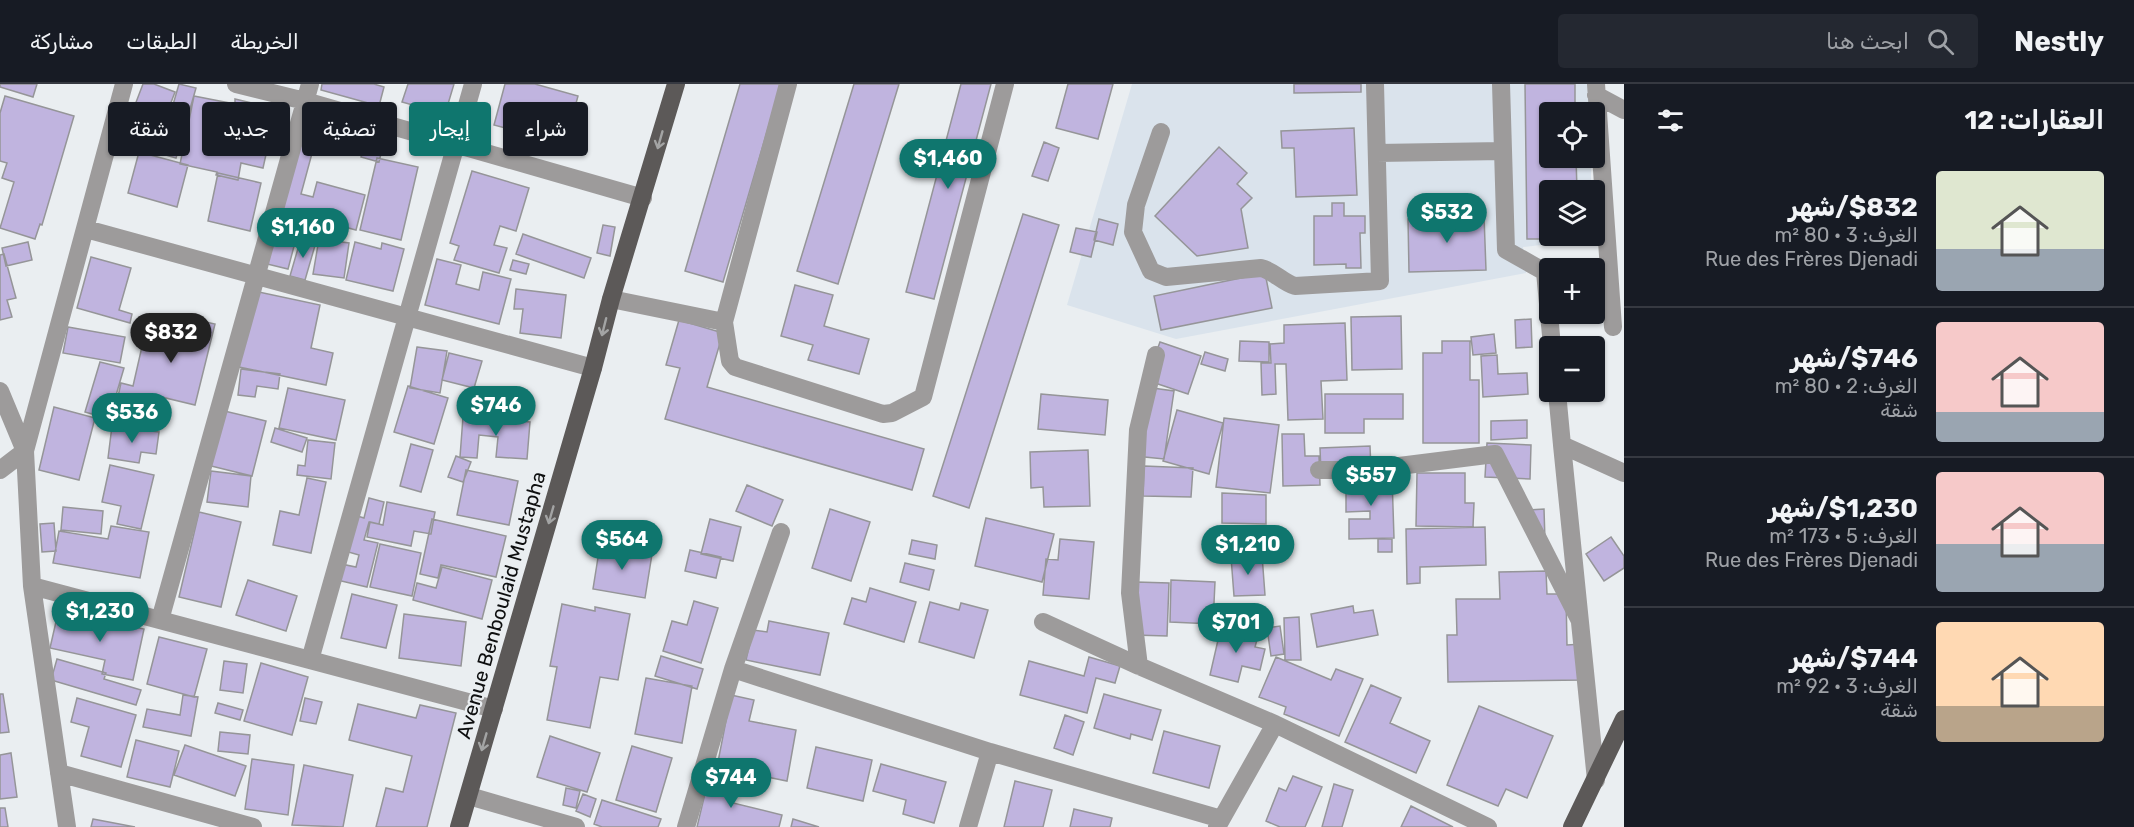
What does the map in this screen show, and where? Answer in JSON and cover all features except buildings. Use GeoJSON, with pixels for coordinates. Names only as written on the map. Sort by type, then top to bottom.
{"type":"FeatureCollection","features":[{"type":"Feature","properties":{"kind":"main road","name":"Avenue Benboulaid Mustapha"},"geometry":{"type":"LineString","coordinates":[[459,827],[593,368],[610,299],[643,198],[676,84]]}},
{"type":"Feature","properties":{"kind":"main road"},"geometry":{"type":"LineString","coordinates":[[1572,827],[1624,719]]}},
{"type":"Feature","properties":{"kind":"street"},"geometry":{"type":"LineString","coordinates":[[68,827],[32,586],[25,451],[124,84]]}},
{"type":"Feature","properties":{"kind":"street"},"geometry":{"type":"LineString","coordinates":[[236,84],[307,93],[409,127]]}},
{"type":"Feature","properties":{"kind":"street"},"geometry":{"type":"LineString","coordinates":[[468,102],[473,84]]}},
{"type":"Feature","properties":{"kind":"street"},"geometry":{"type":"LineString","coordinates":[[788,84],[724,322],[729,358],[735,367],[883,414],[892,413],[923,398],[1005,84]]}},
{"type":"Feature","properties":{"kind":"street"},"geometry":{"type":"LineString","coordinates":[[1161,132],[1136,205],[1133,232],[1151,271],[1166,278],[1261,268],[1270,270],[1285,283],[1295,286],[1380,281],[1375,84]]}},
{"type":"Feature","properties":{"kind":"street"},"geometry":{"type":"LineString","coordinates":[[1501,84],[1506,250],[1545,272],[1551,336]]}},
{"type":"Feature","properties":{"kind":"street"},"geometry":{"type":"LineString","coordinates":[[1596,89],[1624,110]]}},
{"type":"Feature","properties":{"kind":"street"},"geometry":{"type":"LineString","coordinates":[[1596,89],[1613,327]]}},
{"type":"Feature","properties":{"kind":"street"},"geometry":{"type":"LineString","coordinates":[[160,620],[307,93]]}},
{"type":"Feature","properties":{"kind":"street"},"geometry":{"type":"LineString","coordinates":[[1377,153],[1503,151]]}},
{"type":"Feature","properties":{"kind":"street"},"geometry":{"type":"LineString","coordinates":[[491,153],[643,198]]}},
{"type":"Feature","properties":{"kind":"street"},"geometry":{"type":"LineString","coordinates":[[310,660],[452,156]]}},
{"type":"Feature","properties":{"kind":"street"},"geometry":{"type":"LineString","coordinates":[[86,229],[593,368]]}},
{"type":"Feature","properties":{"kind":"street"},"geometry":{"type":"LineString","coordinates":[[610,299],[724,322]]}},
{"type":"Feature","properties":{"kind":"street"},"geometry":{"type":"LineString","coordinates":[[1139,666],[1130,593],[1138,430],[1156,355]]}},
{"type":"Feature","properties":{"kind":"street"},"geometry":{"type":"LineString","coordinates":[[0,391],[25,451]]}},
{"type":"Feature","properties":{"kind":"street"},"geometry":{"type":"LineString","coordinates":[[1558,402],[1596,780]]}},
{"type":"Feature","properties":{"kind":"street"},"geometry":{"type":"LineString","coordinates":[[1562,445],[1624,473]]}},
{"type":"Feature","properties":{"kind":"street"},"geometry":{"type":"LineString","coordinates":[[0,470],[25,451]]}},
{"type":"Feature","properties":{"kind":"street"},"geometry":{"type":"LineString","coordinates":[[1319,470],[1367,470],[1495,454],[1579,619]]}},
{"type":"Feature","properties":{"kind":"street"},"geometry":{"type":"LineString","coordinates":[[686,827],[733,669],[781,532]]}},
{"type":"Feature","properties":{"kind":"street"},"geometry":{"type":"LineString","coordinates":[[32,586],[494,709]]}},
{"type":"Feature","properties":{"kind":"street"},"geometry":{"type":"LineString","coordinates":[[1042,622],[1275,724],[1488,827]]}},
{"type":"Feature","properties":{"kind":"street"},"geometry":{"type":"LineString","coordinates":[[733,669],[1219,823],[1275,724]]}},
{"type":"Feature","properties":{"kind":"street"},"geometry":{"type":"LineString","coordinates":[[968,827],[990,752]]}},
{"type":"Feature","properties":{"kind":"street"},"geometry":{"type":"LineString","coordinates":[[59,773],[254,827]]}},
{"type":"Feature","properties":{"kind":"street"},"geometry":{"type":"LineString","coordinates":[[468,796],[576,827]]}},
{"type":"Feature","properties":{"kind":"shaded area"},"geometry":{"type":"Polygon","coordinates":[[[1132,84],[1590,84],[1590,102],[1539,102],[1539,168],[1591,168],[1591,180],[1539,180],[1539,245],[1523,247],[1526,273],[1176,339],[1067,305],[1132,84]]]}}]}
